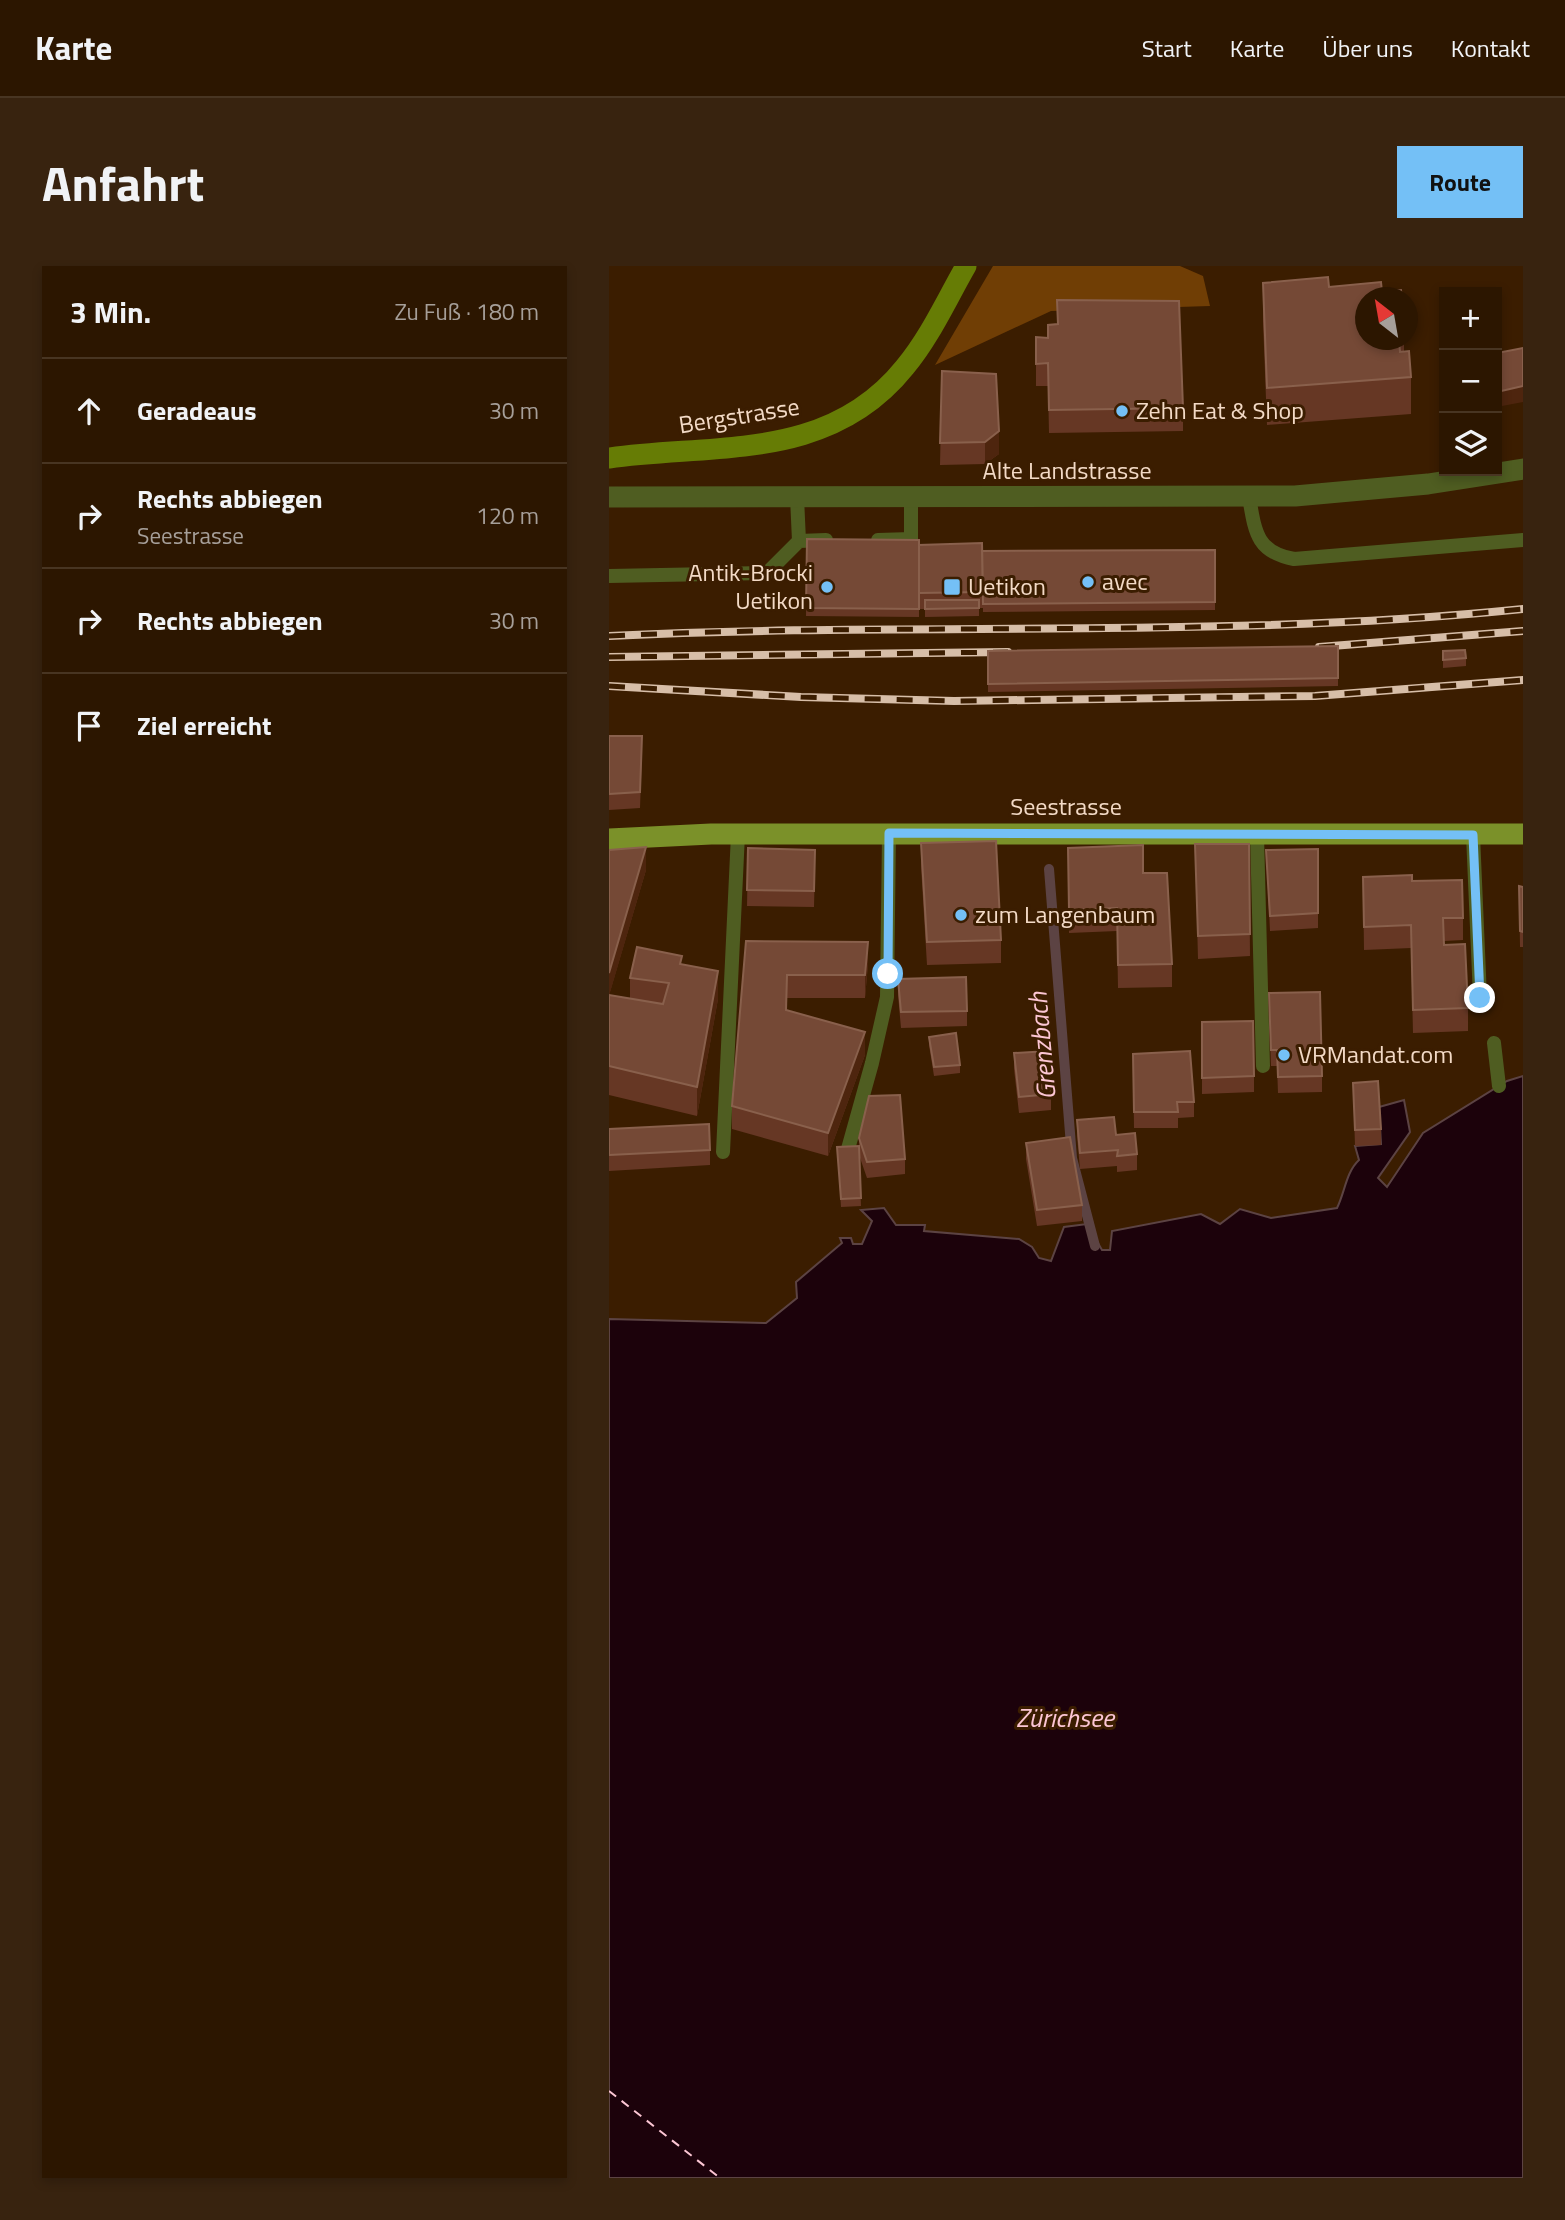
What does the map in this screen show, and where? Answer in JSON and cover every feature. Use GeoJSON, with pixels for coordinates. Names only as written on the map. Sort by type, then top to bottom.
{"type":"FeatureCollection","features":[{"type":"Feature","properties":{"kind":"main road","name":"Seestrasse"},"geometry":{"type":"LineString","coordinates":[[609,839],[738,834],[889,833],[1523,834]]}},
{"type":"Feature","properties":{"kind":"street","name":"Bergstrasse"},"geometry":{"type":"LineString","coordinates":[[609,458],[764,444],[801,437],[859,410],[883,392],[907,365],[966,266]]}},
{"type":"Feature","properties":{"kind":"street","name":"Alte Landstrasse"},"geometry":{"type":"LineString","coordinates":[[609,497],[1249,497],[1380,489],[1523,469]]}},
{"type":"Feature","properties":{"kind":"lane"},"geometry":{"type":"LineString","coordinates":[[862,540],[911,539],[911,497]]}},
{"type":"Feature","properties":{"kind":"lane"},"geometry":{"type":"LineString","coordinates":[[1249,497],[1253,523],[1261,543],[1269,551],[1294,559],[1523,540]]}},
{"type":"Feature","properties":{"kind":"lane"},"geometry":{"type":"LineString","coordinates":[[797,498],[799,541]]}},
{"type":"Feature","properties":{"kind":"lane"},"geometry":{"type":"LineString","coordinates":[[609,576],[767,573],[799,541],[837,540]]}},
{"type":"Feature","properties":{"kind":"lane"},"geometry":{"type":"LineString","coordinates":[[848,1149],[887,998],[889,833]]}},
{"type":"Feature","properties":{"kind":"lane"},"geometry":{"type":"LineString","coordinates":[[723,1152],[738,834]]}},
{"type":"Feature","properties":{"kind":"lane"},"geometry":{"type":"LineString","coordinates":[[1257,835],[1263,1066]]}},
{"type":"Feature","properties":{"kind":"lane"},"geometry":{"type":"LineString","coordinates":[[1473,835],[1480,998],[1474,998]]}},
{"type":"Feature","properties":{"kind":"lane"},"geometry":{"type":"LineString","coordinates":[[1494,1043],[1499,1086]]}},
{"type":"Feature","properties":{"kind":"shaded area"},"geometry":{"type":"Polygon","coordinates":[[[993,266],[1180,266],[1203,276],[1210,306],[1051,311],[935,365],[993,266]]]}},
{"type":"Feature","properties":{"kind":"water","name":"Zürichsee"},"geometry":{"type":"Polygon","coordinates":[[[1523,1076],[1523,2178],[609,2178],[609,1319],[766,1323],[797,1298],[796,1282],[842,1243],[840,1238],[851,1238],[853,1244],[862,1244],[872,1221],[861,1210],[884,1208],[896,1225],[925,1225],[924,1231],[1019,1239],[1032,1247],[1039,1258],[1051,1261],[1064,1227],[1087,1224],[1102,1250],[1110,1250],[1112,1231],[1201,1214],[1220,1224],[1240,1209],[1271,1218],[1337,1208],[1348,1176],[1359,1160],[1355,1146],[1381,1144],[1379,1107],[1404,1100],[1410,1132],[1378,1178],[1387,1187],[1423,1133],[1507,1081],[1523,1076]]]}},
{"type":"Feature","properties":{"kind":"building"},"geometry":{"type":"Polygon","coordinates":[[[1328,277],[1329,287],[1381,282],[1382,287],[1355,287],[1355,350],[1409,351],[1411,377],[1267,388],[1263,283],[1328,277]]]}},
{"type":"Feature","properties":{"kind":"building"},"geometry":{"type":"Polygon","coordinates":[[[1057,300],[1179,301],[1183,408],[1049,410],[1048,363],[1036,364],[1036,337],[1048,338],[1048,325],[1058,324],[1057,300]]]}},
{"type":"Feature","properties":{"kind":"building"},"geometry":{"type":"Polygon","coordinates":[[[1523,348],[1523,386],[1502,391],[1502,352],[1523,348]]]}},
{"type":"Feature","properties":{"kind":"building"},"geometry":{"type":"Polygon","coordinates":[[[942,371],[996,374],[999,431],[985,442],[940,443],[942,371]]]}},
{"type":"Feature","properties":{"kind":"building"},"geometry":{"type":"Polygon","coordinates":[[[807,539],[919,540],[919,609],[806,608],[807,539]]]}},
{"type":"Feature","properties":{"kind":"building"},"geometry":{"type":"Polygon","coordinates":[[[982,543],[983,592],[919,593],[919,545],[982,543]]]}},
{"type":"Feature","properties":{"kind":"building"},"geometry":{"type":"Polygon","coordinates":[[[1215,550],[1215,602],[983,604],[982,551],[1215,550]]]}},
{"type":"Feature","properties":{"kind":"building"},"geometry":{"type":"Polygon","coordinates":[[[925,600],[979,600],[979,608],[925,609],[925,600]]]}},
{"type":"Feature","properties":{"kind":"building"},"geometry":{"type":"Polygon","coordinates":[[[1338,646],[1338,678],[988,684],[988,651],[1338,646]]]}},
{"type":"Feature","properties":{"kind":"building"},"geometry":{"type":"Polygon","coordinates":[[[1465,650],[1466,658],[1443,660],[1443,651],[1465,650]]]}},
{"type":"Feature","properties":{"kind":"building"},"geometry":{"type":"Polygon","coordinates":[[[609,736],[642,736],[640,792],[609,794],[609,736]]]}},
{"type":"Feature","properties":{"kind":"building","name":"zum Langenbaum"},"geometry":{"type":"Polygon","coordinates":[[[996,841],[1001,940],[927,942],[921,843],[996,841]]]}},
{"type":"Feature","properties":{"kind":"building"},"geometry":{"type":"Polygon","coordinates":[[[1195,844],[1249,844],[1250,934],[1198,936],[1195,844]]]}},
{"type":"Feature","properties":{"kind":"building"},"geometry":{"type":"Polygon","coordinates":[[[1143,845],[1143,873],[1167,873],[1172,964],[1118,965],[1117,908],[1069,910],[1068,848],[1143,845]]]}},
{"type":"Feature","properties":{"kind":"building"},"geometry":{"type":"Polygon","coordinates":[[[646,847],[609,973],[609,850],[646,847]]]}},
{"type":"Feature","properties":{"kind":"building"},"geometry":{"type":"Polygon","coordinates":[[[748,848],[815,850],[814,891],[747,890],[748,848]]]}},
{"type":"Feature","properties":{"kind":"building"},"geometry":{"type":"Polygon","coordinates":[[[1318,849],[1318,913],[1270,916],[1266,850],[1318,849]]]}},
{"type":"Feature","properties":{"kind":"building"},"geometry":{"type":"Polygon","coordinates":[[[1412,875],[1412,881],[1462,880],[1463,918],[1443,918],[1444,945],[1465,944],[1468,1008],[1413,1010],[1411,925],[1364,927],[1363,877],[1412,875]]]}},
{"type":"Feature","properties":{"kind":"building"},"geometry":{"type":"Polygon","coordinates":[[[1519,886],[1523,887],[1523,932],[1520,931],[1519,886]]]}},
{"type":"Feature","properties":{"kind":"building"},"geometry":{"type":"Polygon","coordinates":[[[746,941],[868,942],[865,975],[787,975],[786,1010],[865,1032],[828,1133],[732,1106],[746,941]]]}},
{"type":"Feature","properties":{"kind":"building"},"geometry":{"type":"Polygon","coordinates":[[[637,947],[682,956],[680,964],[718,971],[697,1087],[609,1066],[609,995],[663,1004],[669,983],[630,978],[637,947]]]}},
{"type":"Feature","properties":{"kind":"building"},"geometry":{"type":"Polygon","coordinates":[[[966,977],[967,1011],[901,1012],[898,979],[966,977]]]}},
{"type":"Feature","properties":{"kind":"building"},"geometry":{"type":"Polygon","coordinates":[[[1320,992],[1322,1076],[1278,1077],[1277,1050],[1271,1050],[1269,993],[1320,992]]]}},
{"type":"Feature","properties":{"kind":"building"},"geometry":{"type":"Polygon","coordinates":[[[1253,1021],[1254,1076],[1202,1078],[1202,1022],[1253,1021]]]}},
{"type":"Feature","properties":{"kind":"building"},"geometry":{"type":"Polygon","coordinates":[[[956,1033],[960,1065],[934,1067],[929,1037],[956,1033]]]}},
{"type":"Feature","properties":{"kind":"building"},"geometry":{"type":"Polygon","coordinates":[[[1048,1051],[1051,1094],[1019,1097],[1014,1053],[1048,1051]]]}},
{"type":"Feature","properties":{"kind":"building"},"geometry":{"type":"Polygon","coordinates":[[[1190,1051],[1194,1102],[1177,1102],[1178,1112],[1134,1112],[1133,1054],[1190,1051]]]}},
{"type":"Feature","properties":{"kind":"building"},"geometry":{"type":"Polygon","coordinates":[[[1378,1081],[1381,1129],[1355,1130],[1353,1083],[1378,1081]]]}},
{"type":"Feature","properties":{"kind":"building"},"geometry":{"type":"Polygon","coordinates":[[[900,1095],[905,1159],[867,1162],[859,1138],[869,1096],[900,1095]]]}},
{"type":"Feature","properties":{"kind":"building"},"geometry":{"type":"Polygon","coordinates":[[[1114,1117],[1116,1135],[1135,1133],[1137,1154],[1117,1156],[1118,1150],[1080,1153],[1077,1120],[1114,1117]]]}},
{"type":"Feature","properties":{"kind":"building"},"geometry":{"type":"Polygon","coordinates":[[[709,1124],[710,1150],[609,1155],[609,1129],[709,1124]]]}},
{"type":"Feature","properties":{"kind":"building"},"geometry":{"type":"Polygon","coordinates":[[[1070,1137],[1082,1205],[1037,1210],[1026,1143],[1070,1137]]]}},
{"type":"Feature","properties":{"kind":"building"},"geometry":{"type":"Polygon","coordinates":[[[859,1146],[861,1198],[841,1199],[837,1147],[859,1146]]]}},
{"type":"Feature","properties":{"kind":"waterway","name":"Grenzbach"},"geometry":{"type":"LineString","coordinates":[[1049,869],[1072,1158],[1095,1246]]}},
{"type":"Feature","properties":{"kind":"ferry route"},"geometry":{"type":"LineString","coordinates":[[609,2091],[720,2178]]}},
{"type":"Feature","properties":{"kind":"railway"},"geometry":{"type":"LineString","coordinates":[[609,636],[1295,624],[1523,609]]}},
{"type":"Feature","properties":{"kind":"railway"},"geometry":{"type":"LineString","coordinates":[[1319,647],[1523,631]]}},
{"type":"Feature","properties":{"kind":"railway"},"geometry":{"type":"LineString","coordinates":[[609,657],[1008,652]]}},
{"type":"Feature","properties":{"kind":"railway"},"geometry":{"type":"LineString","coordinates":[[609,686],[801,697],[954,701],[1315,696],[1523,680]]}},
{"type":"Feature","properties":{"kind":"place","name":"Zehn Eat & Shop"},"geometry":{"type":"Point","coordinates":[1122,411]}},
{"type":"Feature","properties":{"kind":"place","name":"avec"},"geometry":{"type":"Point","coordinates":[1088,582]}},
{"type":"Feature","properties":{"kind":"place","name":"Antik-Brocki Uetikon"},"geometry":{"type":"Point","coordinates":[827,587]}},
{"type":"Feature","properties":{"kind":"place","name":"Uetikon"},"geometry":{"type":"Point","coordinates":[952,587]}},
{"type":"Feature","properties":{"kind":"place","name":"zum Langenbaum"},"geometry":{"type":"Point","coordinates":[961,915]}},
{"type":"Feature","properties":{"kind":"place","name":"VRMandat.com"},"geometry":{"type":"Point","coordinates":[1284,1055]}},
{"type":"Feature","properties":{"kind":"route"},"geometry":{"type":"LineString","coordinates":[[888,974],[889,833],[1473,835],[1480,998]]}}]}
